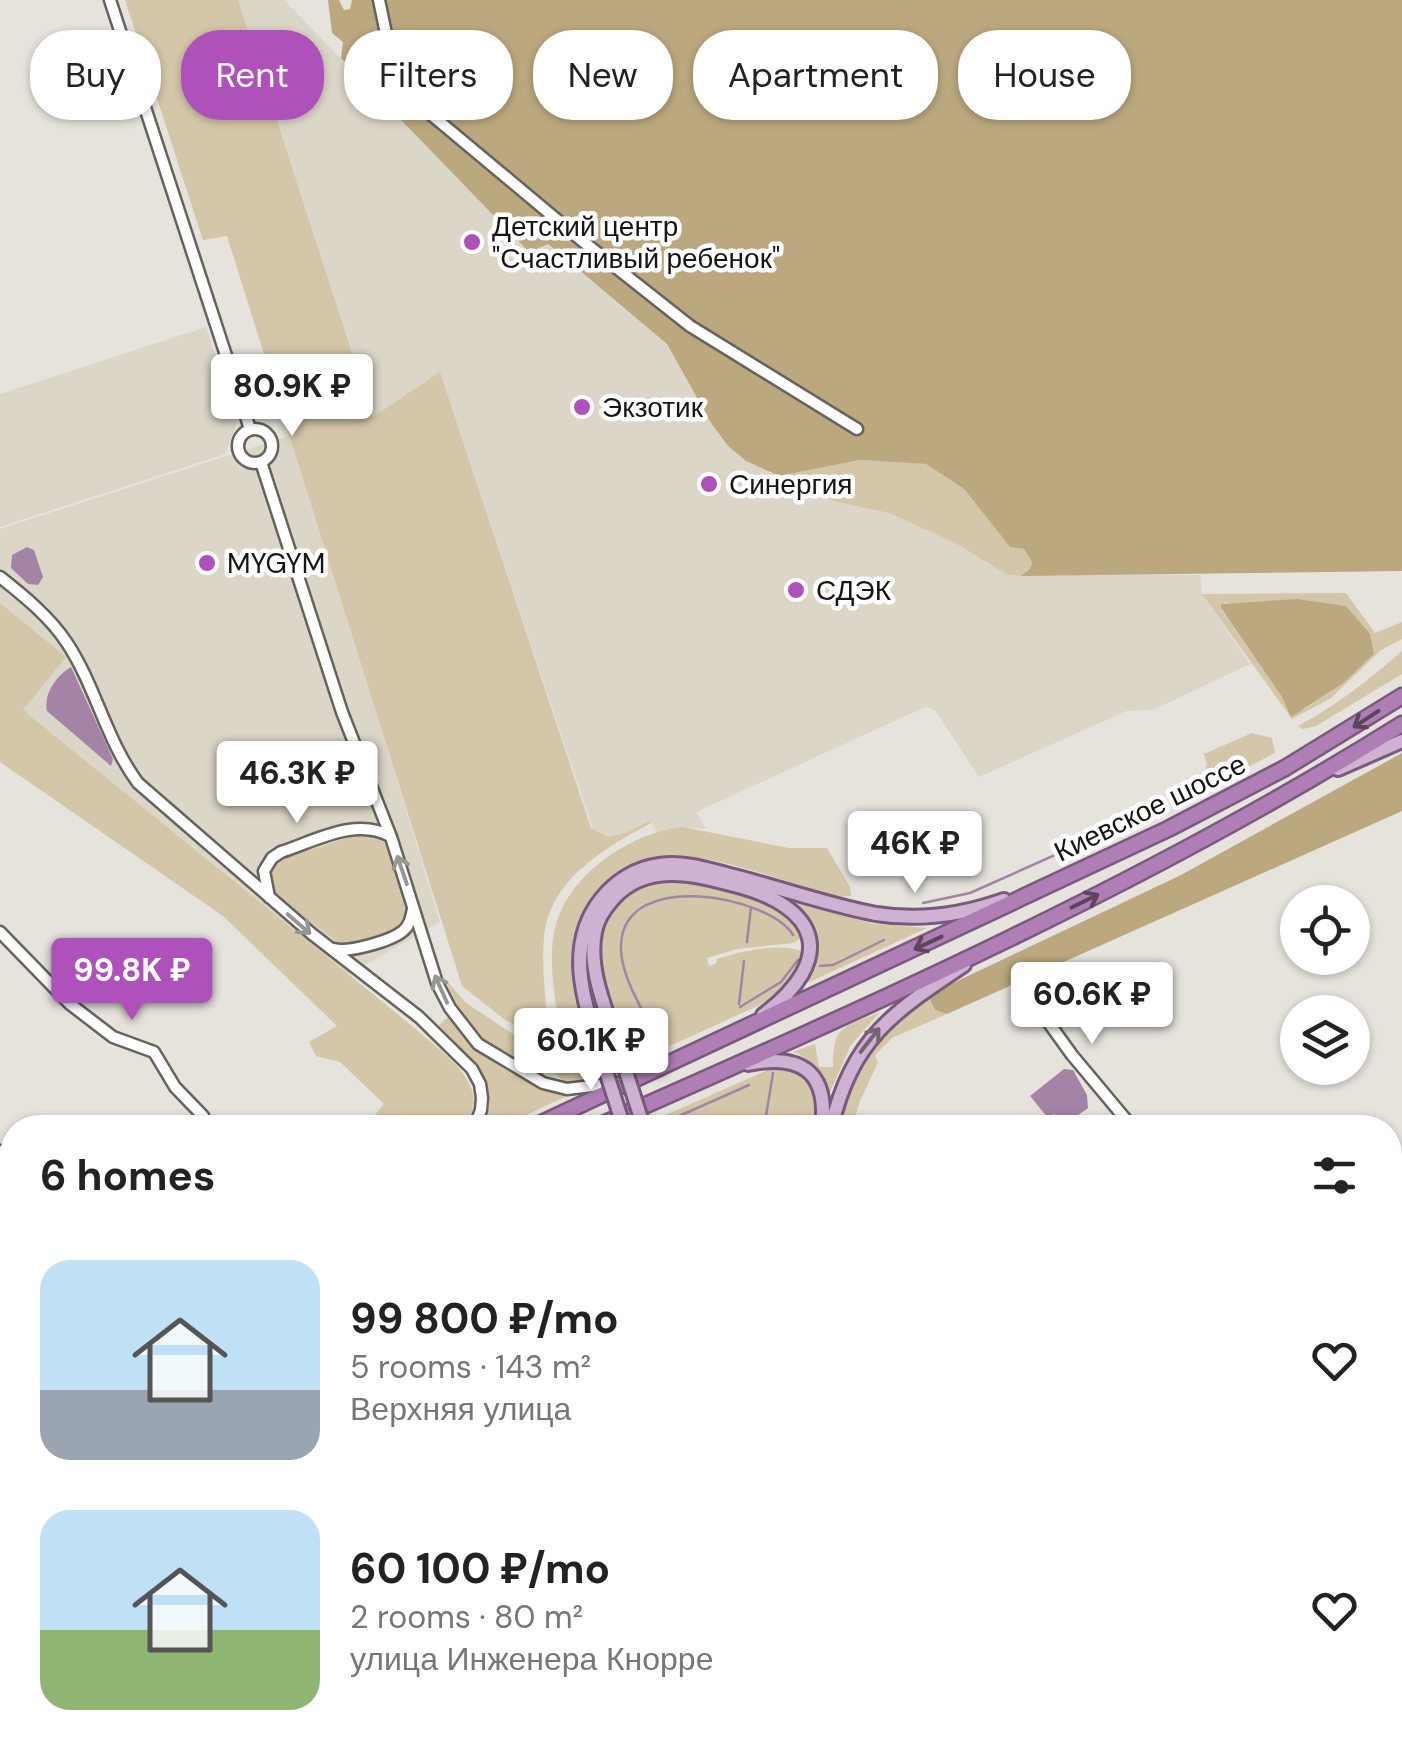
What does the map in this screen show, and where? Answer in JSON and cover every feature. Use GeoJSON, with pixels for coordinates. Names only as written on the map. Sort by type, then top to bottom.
{"type":"FeatureCollection","features":[{"type":"Feature","properties":{"kind":"highway","name":"Киевское шоссе"},"geometry":{"type":"LineString","coordinates":[[560,1115],[1080,872],[1286,768],[1402,696]]}},
{"type":"Feature","properties":{"kind":"highway","name":"Киевское шоссе"},"geometry":{"type":"LineString","coordinates":[[624,1115],[1135,877],[1313,780],[1402,724]]}},
{"type":"Feature","properties":{"kind":"main road"},"geometry":{"type":"LineString","coordinates":[[1313,780],[1402,741]]}},
{"type":"Feature","properties":{"kind":"main road"},"geometry":{"type":"LineString","coordinates":[[620,1115],[582,984],[580,952],[584,930],[596,906],[612,887],[644,868],[664,864],[701,868],[858,910],[915,918],[992,905],[1080,872]]}},
{"type":"Feature","properties":{"kind":"main road"},"geometry":{"type":"LineString","coordinates":[[640,1115],[594,962],[597,925],[608,905],[624,889],[665,873],[699,876],[762,893],[786,905],[803,924],[810,953],[802,979],[744,1030]]}},
{"type":"Feature","properties":{"kind":"main road"},"geometry":{"type":"LineString","coordinates":[[835,1115],[850,1071],[874,1033],[998,942]]}},
{"type":"Feature","properties":{"kind":"main road"},"geometry":{"type":"LineString","coordinates":[[722,1072],[778,1060],[803,1066],[818,1082],[822,1115]]}},
{"type":"Feature","properties":{"kind":"street"},"geometry":{"type":"LineString","coordinates":[[110,0],[250,429]]}},
{"type":"Feature","properties":{"kind":"street"},"geometry":{"type":"LineString","coordinates":[[379,0],[394,72],[428,112],[690,326],[857,429]]}},
{"type":"Feature","properties":{"kind":"street"},"geometry":{"type":"LineString","coordinates":[[250,429],[265,432],[272,440],[270,456],[261,462],[249,462],[238,449],[240,437],[250,429]]}},
{"type":"Feature","properties":{"kind":"street"},"geometry":{"type":"LineString","coordinates":[[261,462],[342,712],[391,836],[441,990],[460,1024],[478,1044],[520,1071],[554,1086],[594,1087],[637,1080]]}},
{"type":"Feature","properties":{"kind":"street"},"geometry":{"type":"LineString","coordinates":[[0,577],[45,616],[66,641],[80,664],[118,756],[138,783],[269,898],[419,1017],[472,1069],[482,1098],[477,1115]]}},
{"type":"Feature","properties":{"kind":"street"},"geometry":{"type":"LineString","coordinates":[[269,898],[264,872],[281,852],[352,828],[372,828],[391,836]]}},
{"type":"Feature","properties":{"kind":"street"},"geometry":{"type":"LineString","coordinates":[[331,948],[348,951],[396,936],[408,924],[414,903]]}},
{"type":"Feature","properties":{"kind":"street"},"geometry":{"type":"LineString","coordinates":[[0,932],[70,1004],[114,1037],[154,1052],[175,1086],[202,1115]]}},
{"type":"Feature","properties":{"kind":"street"},"geometry":{"type":"LineString","coordinates":[[1023,987],[1122,1115]]}},
{"type":"Feature","properties":{"kind":"shaded area"},"geometry":{"type":"Polygon","coordinates":[[[125,0],[238,0],[248,30],[181,30],[181,120],[277,120],[373,417],[440,372],[591,828],[608,837],[651,820],[582,868],[568,882],[548,916],[543,971],[548,1030],[543,1042],[504,1019],[462,986],[227,236],[203,240],[161,111],[161,30],[135,30],[125,0]]]}},
{"type":"Feature","properties":{"kind":"shaded area"},"geometry":{"type":"Polygon","coordinates":[[[238,0],[284,0],[313,30],[248,30],[238,0]]]}},
{"type":"Feature","properties":{"kind":"shaded area"},"geometry":{"type":"Polygon","coordinates":[[[328,0],[339,0],[344,10],[350,9],[352,0],[1402,0],[1402,571],[1021,576],[1032,562],[1024,549],[1010,547],[964,489],[926,464],[860,460],[779,476],[746,461],[728,446],[711,423],[667,344],[548,244],[529,252],[401,120],[513,120],[513,30],[344,30],[344,61],[343,42],[332,33],[328,0]]]}},
{"type":"Feature","properties":{"kind":"shaded area"},"geometry":{"type":"Polygon","coordinates":[[[324,41],[344,62],[344,120],[401,120],[528,251],[547,244],[667,344],[711,423],[728,446],[746,461],[816,495],[889,513],[955,543],[1006,574],[1200,575],[1202,594],[1250,664],[1153,710],[1126,711],[979,777],[935,710],[925,707],[696,812],[706,829],[683,827],[657,833],[650,820],[608,837],[594,832],[440,373],[374,418],[277,120],[324,120],[324,41]]]}},
{"type":"Feature","properties":{"kind":"shaded area"},"geometry":{"type":"Polygon","coordinates":[[[206,327],[237,423],[225,454],[0,527],[0,394],[206,327]]]}},
{"type":"Feature","properties":{"kind":"shaded area"},"geometry":{"type":"Polygon","coordinates":[[[292,435],[440,922],[348,975],[22,709],[66,657],[0,603],[0,529],[292,435]]]}},
{"type":"Feature","properties":{"kind":"shaded area"},"geometry":{"type":"Polygon","coordinates":[[[860,460],[926,464],[964,489],[1010,547],[1024,549],[1032,562],[1031,569],[1021,576],[1006,574],[955,543],[889,513],[834,501],[779,476],[860,460]]]}},
{"type":"Feature","properties":{"kind":"shaded area"},"geometry":{"type":"Polygon","coordinates":[[[27,547],[34,550],[43,577],[38,585],[28,584],[11,568],[12,555],[27,547]]]}},
{"type":"Feature","properties":{"kind":"shaded area"},"geometry":{"type":"Polygon","coordinates":[[[1346,593],[1375,633],[1402,622],[1402,639],[1381,650],[1331,698],[1292,719],[1202,594],[1346,593]],[[1298,599],[1237,605],[1225,602],[1221,609],[1282,697],[1303,710],[1342,684],[1367,661],[1346,606],[1298,599]]]}},
{"type":"Feature","properties":{"kind":"shaded area"},"geometry":{"type":"Polygon","coordinates":[[[1298,599],[1346,606],[1370,634],[1374,654],[1342,684],[1291,717],[1221,604],[1298,599]]]}},
{"type":"Feature","properties":{"kind":"shaded area"},"geometry":{"type":"Polygon","coordinates":[[[0,603],[66,657],[23,710],[452,1061],[470,1085],[474,1098],[470,1115],[375,1115],[384,1104],[340,1062],[316,1056],[309,1042],[337,1026],[223,916],[0,762],[0,603]]]}},
{"type":"Feature","properties":{"kind":"shaded area"},"geometry":{"type":"Polygon","coordinates":[[[1402,651],[1402,674],[1316,726],[1298,726],[1352,692],[1402,651]]]}},
{"type":"Feature","properties":{"kind":"shaded area"},"geometry":{"type":"Polygon","coordinates":[[[71,667],[113,759],[111,766],[47,711],[52,686],[71,667]]]}},
{"type":"Feature","properties":{"kind":"shaded area"},"geometry":{"type":"Polygon","coordinates":[[[1252,733],[1272,738],[1275,753],[1223,780],[1208,777],[1204,754],[1252,733]]]}},
{"type":"Feature","properties":{"kind":"shaded area"},"geometry":{"type":"Polygon","coordinates":[[[1402,753],[1402,811],[947,1014],[935,1010],[929,997],[949,985],[1181,875],[1402,753]]]}},
{"type":"Feature","properties":{"kind":"shaded area"},"geometry":{"type":"Polygon","coordinates":[[[683,827],[789,848],[827,848],[850,887],[851,896],[837,897],[739,867],[680,856],[642,860],[616,873],[591,897],[574,938],[574,982],[589,1051],[573,1056],[585,1070],[627,1057],[641,1048],[646,1039],[648,1018],[623,1031],[600,959],[601,934],[609,915],[641,887],[676,879],[719,886],[764,901],[795,925],[800,939],[793,943],[737,949],[707,958],[709,966],[716,964],[717,959],[770,948],[801,951],[801,959],[790,982],[764,1003],[593,1081],[566,1082],[558,1076],[553,1058],[558,1024],[552,949],[563,906],[589,872],[624,846],[683,827]]]}},
{"type":"Feature","properties":{"kind":"shaded area"},"geometry":{"type":"Polygon","coordinates":[[[356,835],[375,836],[388,846],[409,912],[391,933],[372,942],[343,946],[279,898],[271,877],[284,859],[356,835]]]}},
{"type":"Feature","properties":{"kind":"shaded area"},"geometry":{"type":"Polygon","coordinates":[[[790,900],[874,924],[927,928],[807,983],[815,960],[814,938],[806,918],[790,900]]]}},
{"type":"Feature","properties":{"kind":"shaded area"},"geometry":{"type":"Polygon","coordinates":[[[445,979],[466,1003],[540,1052],[544,1076],[511,1061],[483,1039],[462,1012],[445,979]]]}},
{"type":"Feature","properties":{"kind":"shaded area"},"geometry":{"type":"Polygon","coordinates":[[[929,997],[935,1010],[947,1014],[892,1038],[875,1055],[878,1062],[856,1115],[841,1115],[869,1053],[929,997]]]}},
{"type":"Feature","properties":{"kind":"shaded area"},"geometry":{"type":"Polygon","coordinates":[[[880,1012],[851,1045],[827,1099],[817,1070],[793,1052],[815,1044],[819,1067],[833,1067],[838,1034],[880,1012]]]}},
{"type":"Feature","properties":{"kind":"shaded area"},"geometry":{"type":"Polygon","coordinates":[[[448,1017],[472,1045],[501,1067],[534,1084],[569,1095],[526,1115],[488,1115],[489,1096],[480,1071],[439,1025],[448,1017]]]}},
{"type":"Feature","properties":{"kind":"shaded area"},"geometry":{"type":"Polygon","coordinates":[[[777,1066],[807,1079],[817,1104],[817,1115],[666,1115],[777,1066]]]}},
{"type":"Feature","properties":{"kind":"shaded area"},"geometry":{"type":"Polygon","coordinates":[[[1064,1069],[1073,1070],[1087,1095],[1088,1108],[1078,1115],[1046,1115],[1030,1096],[1064,1069]]]}},
{"type":"Feature","properties":{"kind":"waterway"},"geometry":{"type":"LineString","coordinates":[[923,903],[970,893],[1102,834]]}},
{"type":"Feature","properties":{"kind":"waterway"},"geometry":{"type":"LineString","coordinates":[[646,1018],[621,954],[628,921],[646,905],[700,896],[730,901],[779,921],[793,935]]}},
{"type":"Feature","properties":{"kind":"waterway"},"geometry":{"type":"LineString","coordinates":[[747,942],[751,907]]}},
{"type":"Feature","properties":{"kind":"waterway"},"geometry":{"type":"LineString","coordinates":[[820,966],[833,965],[884,940]]}},
{"type":"Feature","properties":{"kind":"waterway"},"geometry":{"type":"LineString","coordinates":[[740,1007],[781,982],[798,960]]}},
{"type":"Feature","properties":{"kind":"waterway"},"geometry":{"type":"LineString","coordinates":[[739,1004],[744,961]]}},
{"type":"Feature","properties":{"kind":"waterway"},"geometry":{"type":"LineString","coordinates":[[766,1115],[773,1073]]}},
{"type":"Feature","properties":{"kind":"waterway"},"geometry":{"type":"LineString","coordinates":[[681,1115],[749,1085]]}},
{"type":"Feature","properties":{"kind":"place","name":"Детский центр \"Счастливый ребенок\""},"geometry":{"type":"Point","coordinates":[472,242]}},
{"type":"Feature","properties":{"kind":"place","name":"Экзотик"},"geometry":{"type":"Point","coordinates":[582,407]}},
{"type":"Feature","properties":{"kind":"place","name":"Синергия"},"geometry":{"type":"Point","coordinates":[709,484]}},
{"type":"Feature","properties":{"kind":"place","name":"MYGYM"},"geometry":{"type":"Point","coordinates":[207,563]}},
{"type":"Feature","properties":{"kind":"place","name":"СДЭК"},"geometry":{"type":"Point","coordinates":[796,590]}}]}
